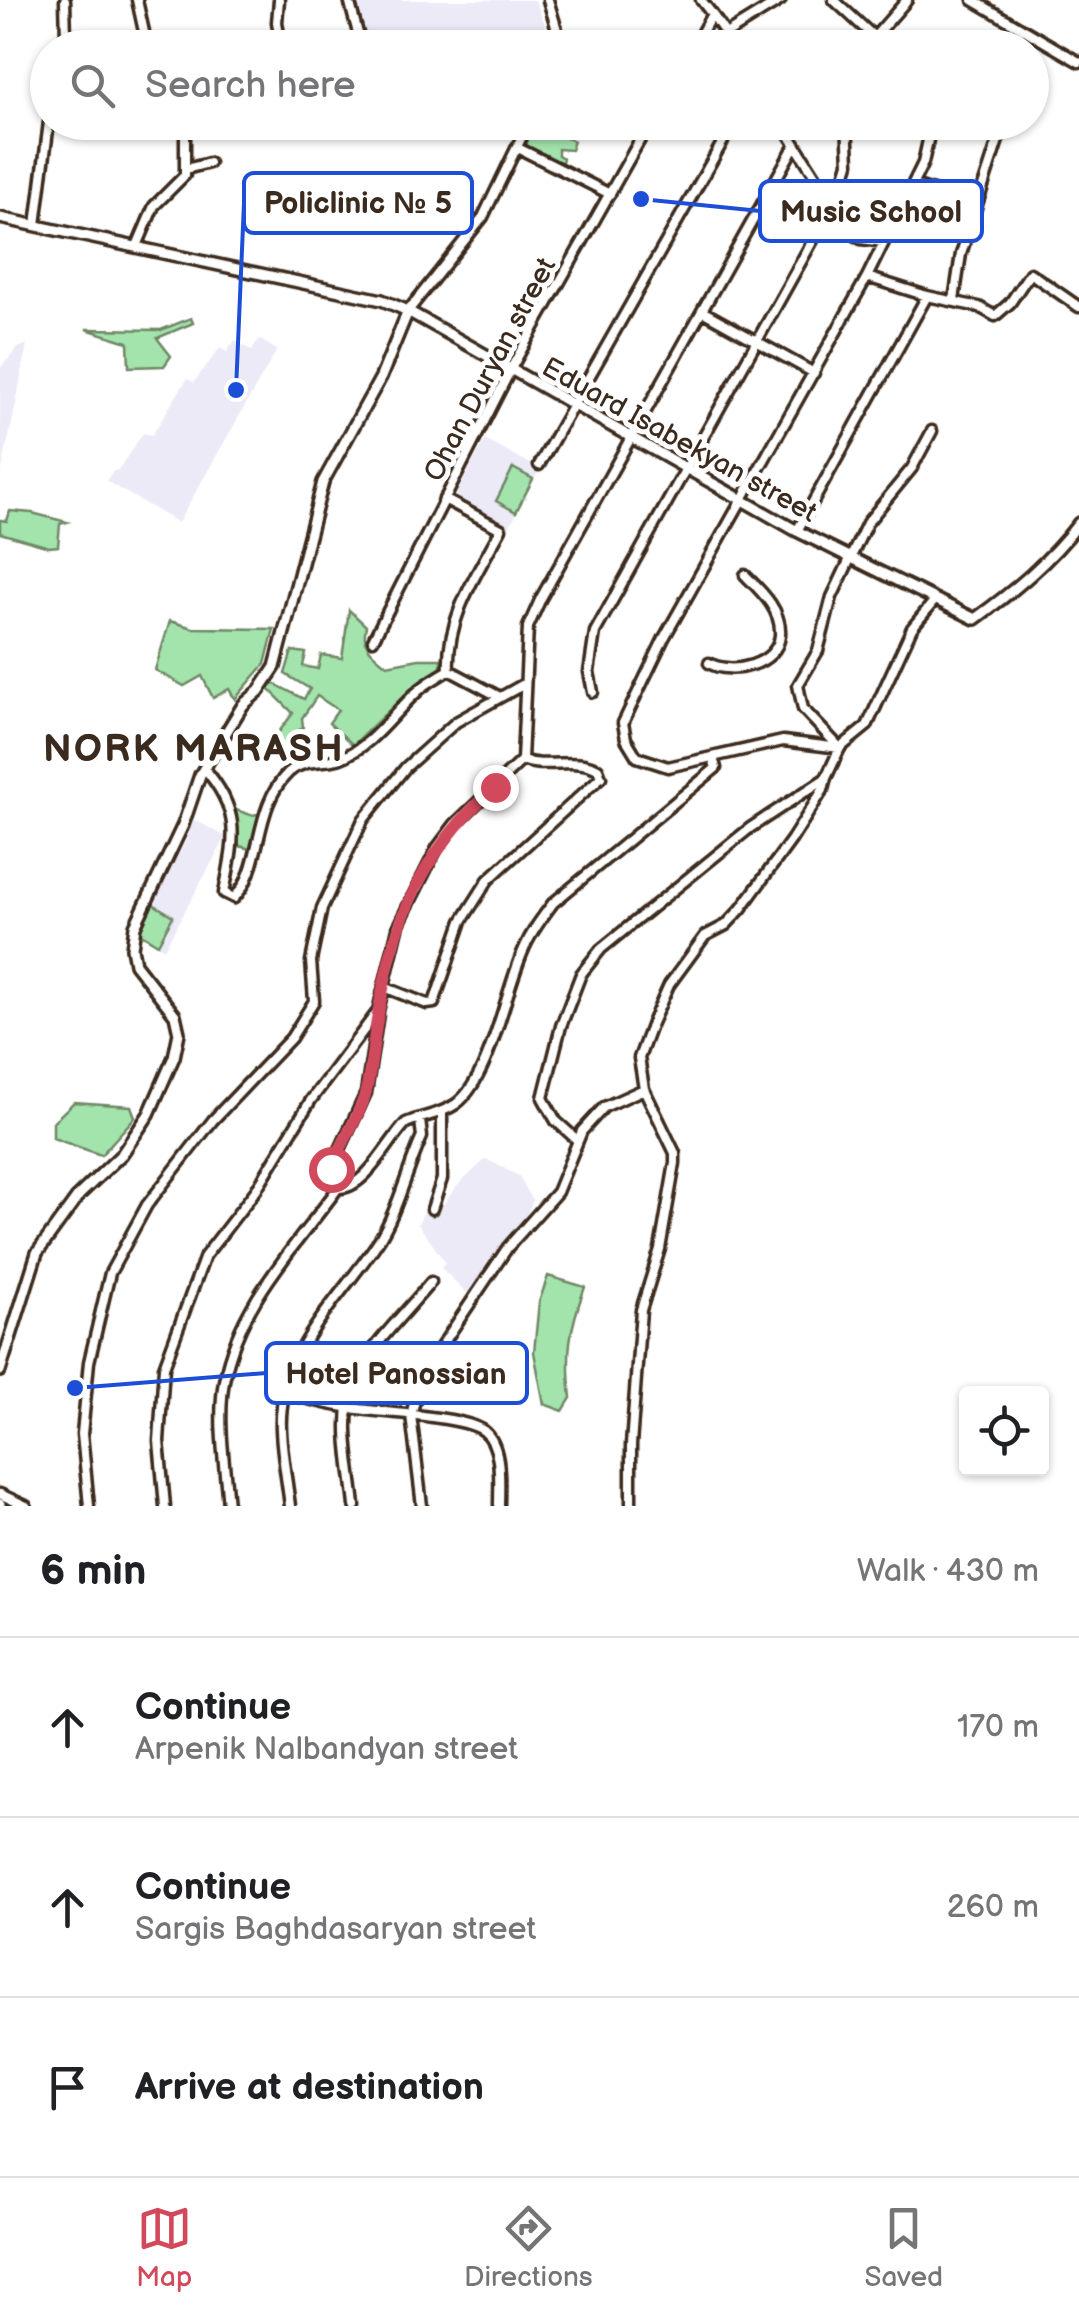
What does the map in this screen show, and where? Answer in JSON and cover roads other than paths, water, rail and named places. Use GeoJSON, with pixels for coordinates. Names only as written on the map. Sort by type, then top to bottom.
{"type":"FeatureCollection","features":[{"type":"Feature","properties":{"kind":"main road","name":"Eduard Isabekyan street"},"geometry":{"type":"LineString","coordinates":[[0,218],[376,298],[408,311],[797,531],[975,619],[1006,599],[1054,554],[1079,523]]}},
{"type":"Feature","properties":{"kind":"main road"},"geometry":{"type":"LineString","coordinates":[[1,1365],[37,1253],[79,1195],[132,1141],[150,1114],[174,1057],[180,1033],[175,1015],[135,964],[133,932],[183,825],[204,768],[243,706],[275,667],[323,482],[381,377],[408,311]]}},
{"type":"Feature","properties":{"kind":"street"},"geometry":{"type":"LineString","coordinates":[[63,30],[65,0]]}},
{"type":"Feature","properties":{"kind":"street"},"geometry":{"type":"LineString","coordinates":[[137,0],[144,30]]}},
{"type":"Feature","properties":{"kind":"street"},"geometry":{"type":"LineString","coordinates":[[278,30],[279,0]]}},
{"type":"Feature","properties":{"kind":"street"},"geometry":{"type":"LineString","coordinates":[[350,0],[358,30]]}},
{"type":"Feature","properties":{"kind":"street"},"geometry":{"type":"LineString","coordinates":[[548,0],[557,30]]}},
{"type":"Feature","properties":{"kind":"street"},"geometry":{"type":"LineString","coordinates":[[701,0],[723,30]]}},
{"type":"Feature","properties":{"kind":"street"},"geometry":{"type":"LineString","coordinates":[[732,30],[781,0]]}},
{"type":"Feature","properties":{"kind":"street"},"geometry":{"type":"LineString","coordinates":[[834,0],[866,30]]}},
{"type":"Feature","properties":{"kind":"street"},"geometry":{"type":"LineString","coordinates":[[881,30],[907,0]]}},
{"type":"Feature","properties":{"kind":"street"},"geometry":{"type":"LineString","coordinates":[[973,0],[1023,30]]}},
{"type":"Feature","properties":{"kind":"street"},"geometry":{"type":"LineString","coordinates":[[703,30],[712,14]]}},
{"type":"Feature","properties":{"kind":"street"},"geometry":{"type":"LineString","coordinates":[[1049,45],[1079,62]]}},
{"type":"Feature","properties":{"kind":"street"},"geometry":{"type":"LineString","coordinates":[[36,225],[48,140]]}},
{"type":"Feature","properties":{"kind":"street"},"geometry":{"type":"LineString","coordinates":[[137,246],[154,206],[185,176],[185,140]]}},
{"type":"Feature","properties":{"kind":"street"},"geometry":{"type":"LineString","coordinates":[[408,311],[483,216],[521,140]]}},
{"type":"Feature","properties":{"kind":"street","name":"Ohan Duryan street"},"geometry":{"type":"LineString","coordinates":[[373,640],[510,371],[640,140]]}},
{"type":"Feature","properties":{"kind":"street"},"geometry":{"type":"LineString","coordinates":[[539,465],[724,140]]}},
{"type":"Feature","properties":{"kind":"street"},"geometry":{"type":"LineString","coordinates":[[792,140],[840,218],[856,236],[884,242]]}},
{"type":"Feature","properties":{"kind":"street"},"geometry":{"type":"LineString","coordinates":[[840,194],[849,164],[847,140]]}},
{"type":"Feature","properties":{"kind":"street"},"geometry":{"type":"LineString","coordinates":[[840,748],[783,741],[668,767],[637,757],[626,739],[623,723],[664,638],[867,276],[923,164],[928,140]]}},
{"type":"Feature","properties":{"kind":"street"},"geometry":{"type":"LineString","coordinates":[[954,300],[961,254],[998,140]]}},
{"type":"Feature","properties":{"kind":"street"},"geometry":{"type":"LineString","coordinates":[[712,758],[716,768],[544,915],[523,951],[473,1087],[442,1111],[404,1124],[359,1182],[338,1188],[332,1181],[331,1169],[366,1093],[378,1010],[398,924],[437,848],[455,824],[522,760],[528,627],[795,145]]}},
{"type":"Feature","properties":{"kind":"street"},"geometry":{"type":"LineString","coordinates":[[518,148],[610,194]]}},
{"type":"Feature","properties":{"kind":"street"},"geometry":{"type":"LineString","coordinates":[[186,169],[209,164]]}},
{"type":"Feature","properties":{"kind":"street"},"geometry":{"type":"LineString","coordinates":[[828,195],[912,188],[977,205]]}},
{"type":"Feature","properties":{"kind":"street"},"geometry":{"type":"LineString","coordinates":[[592,692],[595,632],[817,233],[840,218]]}},
{"type":"Feature","properties":{"kind":"street"},"geometry":{"type":"LineString","coordinates":[[867,276],[927,296],[979,307],[995,316],[1010,302],[1030,272],[1079,308]]}},
{"type":"Feature","properties":{"kind":"street"},"geometry":{"type":"LineString","coordinates":[[797,531],[927,296]]}},
{"type":"Feature","properties":{"kind":"street"},"geometry":{"type":"LineString","coordinates":[[702,311],[814,373]]}},
{"type":"Feature","properties":{"kind":"street"},"geometry":{"type":"LineString","coordinates":[[840,748],[803,709],[798,686],[818,651],[832,597],[866,522],[912,468],[932,431]]}},
{"type":"Feature","properties":{"kind":"street"},"geometry":{"type":"LineString","coordinates":[[444,500],[500,529],[459,609],[448,646],[449,670]]}},
{"type":"Feature","properties":{"kind":"street"},"geometry":{"type":"LineString","coordinates":[[710,663],[727,670],[745,668],[767,657],[779,642],[779,624],[772,604],[744,575]]}},
{"type":"Feature","properties":{"kind":"street"},"geometry":{"type":"LineString","coordinates":[[632,1506],[631,1445],[639,1324],[643,1295],[653,1278],[660,1249],[675,1163],[675,1153],[644,1089],[639,1058],[668,985],[705,936],[726,925],[741,909],[792,839],[823,790],[840,748],[867,726],[912,628],[935,600]]}},
{"type":"Feature","properties":{"kind":"street"},"geometry":{"type":"LineString","coordinates":[[204,768],[222,788],[232,822],[235,847],[224,890],[230,898],[237,896],[247,879],[268,804],[290,771],[314,760],[340,758],[365,744],[419,690],[449,670]]}},
{"type":"Feature","properties":{"kind":"street"},"geometry":{"type":"LineString","coordinates":[[449,670],[498,696]]}},
{"type":"Feature","properties":{"kind":"street"},"geometry":{"type":"LineString","coordinates":[[89,1506],[82,1434],[87,1380],[110,1273],[147,1205],[214,1120],[291,1038],[314,1001],[311,961],[322,908],[363,820],[406,767],[456,722],[524,684]]}},
{"type":"Feature","properties":{"kind":"street"},"geometry":{"type":"LineString","coordinates":[[384,987],[427,1004],[434,1003],[462,921],[488,880],[599,779],[600,772],[586,762],[550,766],[522,760]]}},
{"type":"Feature","properties":{"kind":"street"},"geometry":{"type":"LineString","coordinates":[[576,1139],[556,1121],[543,1098],[581,974],[601,949],[750,828],[826,778]]}},
{"type":"Feature","properties":{"kind":"street"},"geometry":{"type":"LineString","coordinates":[[235,847],[254,852]]}},
{"type":"Feature","properties":{"kind":"street"},"geometry":{"type":"LineString","coordinates":[[165,1506],[160,1440],[164,1367],[205,1256],[256,1190],[312,1100],[378,1010]]}},
{"type":"Feature","properties":{"kind":"street"},"geometry":{"type":"LineString","coordinates":[[422,1506],[411,1415],[422,1375],[508,1247],[557,1192],[576,1139],[604,1108],[644,1089]]}},
{"type":"Feature","properties":{"kind":"street"},"geometry":{"type":"LineString","coordinates":[[432,1209],[442,1179],[442,1111]]}},
{"type":"Feature","properties":{"kind":"street"},"geometry":{"type":"LineString","coordinates":[[290,1506],[280,1427],[284,1393],[296,1358],[314,1328],[380,1240],[422,1137],[420,1120]]}},
{"type":"Feature","properties":{"kind":"street"},"geometry":{"type":"LineString","coordinates":[[228,1506],[224,1382],[236,1342],[267,1280],[338,1188]]}},
{"type":"Feature","properties":{"kind":"street"},"geometry":{"type":"LineString","coordinates":[[355,1506],[347,1408],[362,1364],[430,1282]]}},
{"type":"Feature","properties":{"kind":"street"},"geometry":{"type":"LineString","coordinates":[[284,1393],[347,1408],[448,1420],[483,1430],[498,1464],[499,1506]]}},
{"type":"Feature","properties":{"kind":"street"},"geometry":{"type":"LineString","coordinates":[[0,1494],[26,1506]]}},
{"type":"Feature","properties":{"kind":"place","name":"Music School"},"geometry":{"type":"Point","coordinates":[641,199]}},
{"type":"Feature","properties":{"kind":"place","name":"Policlinic № 5"},"geometry":{"type":"Point","coordinates":[236,390]}},
{"type":"Feature","properties":{"kind":"place","name":"Hotel Panossian"},"geometry":{"type":"Point","coordinates":[75,1388]}},
{"type":"Feature","properties":{"kind":"district","name":"NORK MARASH"},"geometry":{"type":"Point","coordinates":[194,748]}}]}
